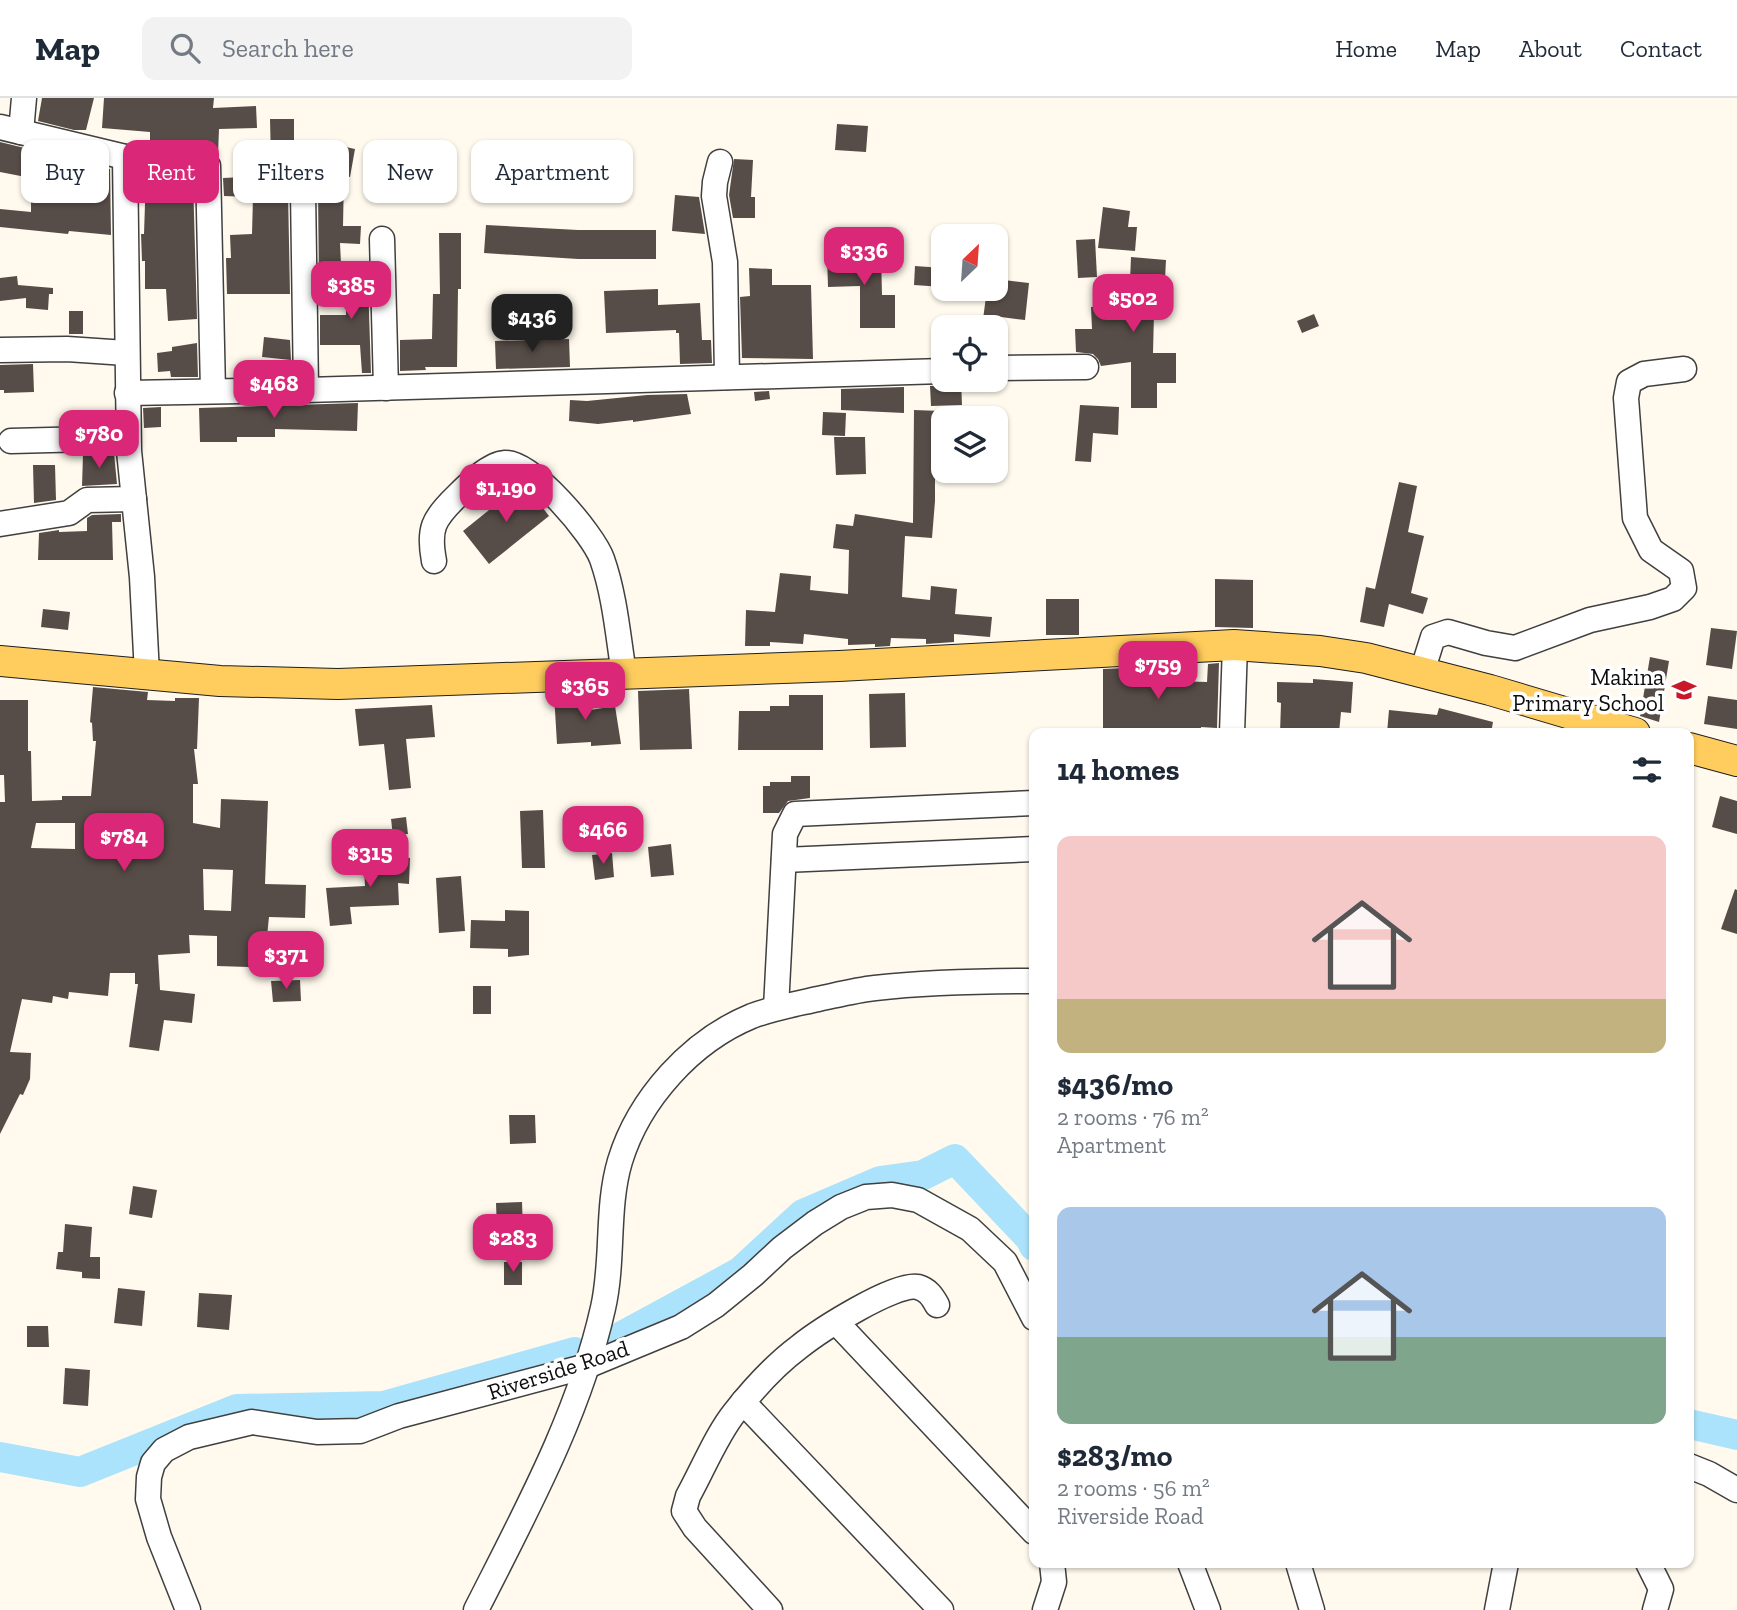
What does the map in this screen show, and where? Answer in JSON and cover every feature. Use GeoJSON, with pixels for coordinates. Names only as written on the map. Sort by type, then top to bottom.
{"type":"FeatureCollection","features":[{"type":"Feature","properties":{"kind":"main road"},"geometry":{"type":"LineString","coordinates":[[0,661],[220,681],[338,684],[839,666],[1235,645],[1320,651],[1422,671],[1618,728]]}},
{"type":"Feature","properties":{"kind":"main road"},"geometry":{"type":"LineString","coordinates":[[1694,749],[1737,761]]}},
{"type":"Feature","properties":{"kind":"street"},"geometry":{"type":"LineString","coordinates":[[24,98],[10,129],[123,156]]}},
{"type":"Feature","properties":{"kind":"street"},"geometry":{"type":"LineString","coordinates":[[720,162],[714,196],[725,262],[727,377]]}},
{"type":"Feature","properties":{"kind":"street"},"geometry":{"type":"LineString","coordinates":[[125,203],[128,438],[142,577],[147,674]]}},
{"type":"Feature","properties":{"kind":"street"},"geometry":{"type":"LineString","coordinates":[[209,203],[213,391]]}},
{"type":"Feature","properties":{"kind":"street"},"geometry":{"type":"LineString","coordinates":[[303,203],[306,390]]}},
{"type":"Feature","properties":{"kind":"street"},"geometry":{"type":"LineString","coordinates":[[382,239],[386,388]]}},
{"type":"Feature","properties":{"kind":"street"},"geometry":{"type":"LineString","coordinates":[[0,350],[67,349],[126,353]]}},
{"type":"Feature","properties":{"kind":"street"},"geometry":{"type":"LineString","coordinates":[[1008,368],[1086,367]]}},
{"type":"Feature","properties":{"kind":"street"},"geometry":{"type":"LineString","coordinates":[[1422,671],[1433,637],[1448,632],[1515,648],[1590,620],[1650,607],[1673,598],[1684,588],[1681,571],[1651,550],[1635,518],[1626,398],[1629,382],[1644,374],[1684,369]]}},
{"type":"Feature","properties":{"kind":"street"},"geometry":{"type":"LineString","coordinates":[[127,393],[386,388],[931,370]]}},
{"type":"Feature","properties":{"kind":"street"},"geometry":{"type":"LineString","coordinates":[[11,441],[128,438]]}},
{"type":"Feature","properties":{"kind":"street"},"geometry":{"type":"LineString","coordinates":[[434,561],[430,537],[441,512],[490,469],[502,463],[521,468],[559,498],[575,516],[601,555],[611,590],[624,674]]}},
{"type":"Feature","properties":{"kind":"street"},"geometry":{"type":"LineString","coordinates":[[0,524],[69,513],[87,500],[134,499]]}},
{"type":"Feature","properties":{"kind":"street"},"geometry":{"type":"LineString","coordinates":[[1232,728],[1235,645]]}},
{"type":"Feature","properties":{"kind":"street"},"geometry":{"type":"LineString","coordinates":[[776,1008],[785,834],[795,814],[1029,803]]}},
{"type":"Feature","properties":{"kind":"street"},"geometry":{"type":"LineString","coordinates":[[784,860],[1029,849]]}},
{"type":"Feature","properties":{"kind":"street"},"geometry":{"type":"LineString","coordinates":[[476,1610],[535,1494],[580,1388],[604,1306],[614,1187],[620,1161],[639,1118],[667,1079],[709,1040],[749,1017],[776,1008],[873,988],[972,981],[1029,981]]}},
{"type":"Feature","properties":{"kind":"street","name":"Riverside Road"},"geometry":{"type":"LineString","coordinates":[[188,1610],[159,1537],[148,1499],[153,1463],[164,1450],[190,1437],[252,1422],[317,1432],[360,1431],[399,1416],[587,1366],[681,1327],[716,1305],[815,1223],[841,1206],[866,1197],[892,1195],[918,1200],[970,1229],[1005,1262],[1029,1308]]}},
{"type":"Feature","properties":{"kind":"street"},"geometry":{"type":"LineString","coordinates":[[770,1610],[695,1528],[684,1511],[694,1485],[733,1415],[765,1377],[800,1346],[870,1303],[903,1287],[927,1291],[937,1304]]}},
{"type":"Feature","properties":{"kind":"street"},"geometry":{"type":"LineString","coordinates":[[837,1323],[1029,1527]]}},
{"type":"Feature","properties":{"kind":"street"},"geometry":{"type":"LineString","coordinates":[[743,1402],[941,1610]]}},
{"type":"Feature","properties":{"kind":"street"},"geometry":{"type":"LineString","coordinates":[[1694,1468],[1737,1490]]}},
{"type":"Feature","properties":{"kind":"street"},"geometry":{"type":"LineString","coordinates":[[1045,1610],[1054,1582],[1053,1568]]}},
{"type":"Feature","properties":{"kind":"street"},"geometry":{"type":"LineString","coordinates":[[1192,1568],[1208,1610]]}},
{"type":"Feature","properties":{"kind":"street"},"geometry":{"type":"LineString","coordinates":[[1299,1568],[1312,1610]]}},
{"type":"Feature","properties":{"kind":"street"},"geometry":{"type":"LineString","coordinates":[[1497,1610],[1505,1568]]}},
{"type":"Feature","properties":{"kind":"street"},"geometry":{"type":"LineString","coordinates":[[1650,1568],[1661,1589],[1655,1610]]}},
{"type":"Feature","properties":{"kind":"building"},"geometry":{"type":"Polygon","coordinates":[[[42,98],[94,98],[86,130],[74,130],[38,121],[42,98]]]}},
{"type":"Feature","properties":{"kind":"building"},"geometry":{"type":"Polygon","coordinates":[[[104,98],[214,98],[213,108],[256,106],[257,128],[219,129],[219,140],[150,140],[150,132],[102,128],[104,98]]]}},
{"type":"Feature","properties":{"kind":"building"},"geometry":{"type":"Polygon","coordinates":[[[270,119],[294,119],[294,140],[270,140],[270,119]]]}},
{"type":"Feature","properties":{"kind":"building"},"geometry":{"type":"Polygon","coordinates":[[[837,124],[868,126],[866,152],[835,150],[837,124]]]}},
{"type":"Feature","properties":{"kind":"building"},"geometry":{"type":"Polygon","coordinates":[[[0,142],[21,147],[21,176],[0,172],[0,142]]]}},
{"type":"Feature","properties":{"kind":"building"},"geometry":{"type":"Polygon","coordinates":[[[349,148],[355,149],[349,177],[349,148]]]}},
{"type":"Feature","properties":{"kind":"building"},"geometry":{"type":"Polygon","coordinates":[[[734,159],[753,160],[751,197],[755,197],[755,218],[733,218],[729,195],[734,159]]]}},
{"type":"Feature","properties":{"kind":"building"},"geometry":{"type":"Polygon","coordinates":[[[110,169],[111,235],[0,227],[0,209],[31,212],[31,203],[109,203],[110,169]]]}},
{"type":"Feature","properties":{"kind":"building"},"geometry":{"type":"Polygon","coordinates":[[[223,178],[233,178],[233,196],[224,196],[223,178]]]}},
{"type":"Feature","properties":{"kind":"building"},"geometry":{"type":"Polygon","coordinates":[[[675,195],[699,197],[705,234],[672,231],[675,195]]]}},
{"type":"Feature","properties":{"kind":"building"},"geometry":{"type":"Polygon","coordinates":[[[145,203],[194,203],[197,319],[168,321],[166,289],[145,289],[141,234],[144,234],[145,203]]]}},
{"type":"Feature","properties":{"kind":"building"},"geometry":{"type":"Polygon","coordinates":[[[253,203],[288,203],[290,294],[227,294],[226,258],[231,258],[230,235],[252,234],[253,203]]]}},
{"type":"Feature","properties":{"kind":"building"},"geometry":{"type":"Polygon","coordinates":[[[318,203],[343,203],[343,226],[361,226],[360,244],[340,243],[342,284],[319,285],[318,203]]]}},
{"type":"Feature","properties":{"kind":"building"},"geometry":{"type":"Polygon","coordinates":[[[1103,207],[1130,211],[1128,227],[1137,227],[1135,251],[1098,248],[1103,207]]]}},
{"type":"Feature","properties":{"kind":"building"},"geometry":{"type":"Polygon","coordinates":[[[486,225],[578,230],[656,230],[656,259],[578,259],[484,253],[486,225]]]}},
{"type":"Feature","properties":{"kind":"building"},"geometry":{"type":"Polygon","coordinates":[[[439,233],[461,233],[457,367],[425,367],[426,370],[400,371],[400,340],[432,339],[433,294],[440,294],[439,233]]]}},
{"type":"Feature","properties":{"kind":"building"},"geometry":{"type":"Polygon","coordinates":[[[1095,239],[1097,277],[1078,278],[1076,240],[1095,239]]]}},
{"type":"Feature","properties":{"kind":"building"},"geometry":{"type":"Polygon","coordinates":[[[881,254],[882,295],[895,295],[895,328],[860,328],[860,286],[828,287],[827,255],[881,254]]]}},
{"type":"Feature","properties":{"kind":"building"},"geometry":{"type":"Polygon","coordinates":[[[1131,257],[1166,260],[1165,279],[1162,279],[1162,313],[1154,313],[1153,353],[1176,353],[1176,383],[1157,383],[1157,408],[1131,408],[1131,362],[1101,366],[1093,354],[1076,352],[1075,329],[1092,329],[1091,307],[1129,305],[1131,257]]]}},
{"type":"Feature","properties":{"kind":"building"},"geometry":{"type":"Polygon","coordinates":[[[915,266],[931,267],[931,286],[914,285],[915,266]]]}},
{"type":"Feature","properties":{"kind":"building"},"geometry":{"type":"Polygon","coordinates":[[[749,268],[772,269],[772,285],[811,285],[813,359],[742,358],[740,297],[750,296],[749,268]]]}},
{"type":"Feature","properties":{"kind":"building"},"geometry":{"type":"Polygon","coordinates":[[[359,271],[360,283],[368,283],[371,373],[362,373],[360,345],[320,345],[320,315],[346,315],[346,272],[359,271]]]}},
{"type":"Feature","properties":{"kind":"building"},"geometry":{"type":"Polygon","coordinates":[[[17,276],[18,285],[53,288],[53,294],[49,294],[48,310],[26,308],[26,298],[0,301],[0,278],[17,276]]]}},
{"type":"Feature","properties":{"kind":"building"},"geometry":{"type":"Polygon","coordinates":[[[1008,280],[1029,283],[1025,320],[1008,318],[1008,315],[984,315],[985,301],[1008,301],[1008,280]]]}},
{"type":"Feature","properties":{"kind":"building"},"geometry":{"type":"Polygon","coordinates":[[[658,289],[658,305],[700,303],[702,340],[711,340],[712,363],[680,364],[679,333],[676,333],[676,330],[606,333],[604,291],[658,289]]]}},
{"type":"Feature","properties":{"kind":"building"},"geometry":{"type":"Polygon","coordinates":[[[69,311],[83,311],[83,334],[69,334],[69,311]]]}},
{"type":"Feature","properties":{"kind":"building"},"geometry":{"type":"Polygon","coordinates":[[[1314,314],[1319,326],[1302,333],[1297,321],[1314,314]]]}},
{"type":"Feature","properties":{"kind":"building"},"geometry":{"type":"Polygon","coordinates":[[[264,337],[290,340],[291,360],[262,357],[264,337]]]}},
{"type":"Feature","properties":{"kind":"building"},"geometry":{"type":"Polygon","coordinates":[[[569,339],[570,367],[496,369],[495,341],[569,339]]]}},
{"type":"Feature","properties":{"kind":"building"},"geometry":{"type":"Polygon","coordinates":[[[197,343],[198,377],[171,377],[170,371],[158,372],[157,353],[172,351],[172,347],[197,343]]]}},
{"type":"Feature","properties":{"kind":"building"},"geometry":{"type":"Polygon","coordinates":[[[33,364],[34,392],[4,393],[4,390],[0,390],[0,365],[33,364]]]}},
{"type":"Feature","properties":{"kind":"building"},"geometry":{"type":"Polygon","coordinates":[[[930,386],[931,392],[961,392],[962,405],[931,406],[930,386]]]}},
{"type":"Feature","properties":{"kind":"building"},"geometry":{"type":"Polygon","coordinates":[[[904,387],[904,413],[841,410],[841,389],[904,387]]]}},
{"type":"Feature","properties":{"kind":"building"},"geometry":{"type":"Polygon","coordinates":[[[769,391],[770,399],[755,401],[754,392],[769,391]]]}},
{"type":"Feature","properties":{"kind":"building"},"geometry":{"type":"Polygon","coordinates":[[[687,394],[691,414],[633,422],[598,424],[569,421],[570,400],[687,394]]]}},
{"type":"Feature","properties":{"kind":"building"},"geometry":{"type":"Polygon","coordinates":[[[358,403],[357,431],[275,429],[275,437],[237,437],[237,442],[200,442],[199,408],[358,403]]]}},
{"type":"Feature","properties":{"kind":"building"},"geometry":{"type":"Polygon","coordinates":[[[1080,405],[1119,407],[1118,435],[1093,433],[1091,462],[1075,461],[1080,405]]]}},
{"type":"Feature","properties":{"kind":"building"},"geometry":{"type":"Polygon","coordinates":[[[161,407],[161,427],[144,428],[143,408],[161,407]]]}},
{"type":"Feature","properties":{"kind":"building"},"geometry":{"type":"Polygon","coordinates":[[[914,410],[931,411],[931,483],[935,483],[932,538],[905,536],[902,597],[930,600],[931,586],[957,589],[955,614],[992,617],[990,637],[954,634],[954,642],[926,644],[926,639],[891,638],[890,646],[875,647],[875,644],[848,645],[848,639],[804,634],[803,644],[770,642],[770,646],[745,646],[746,610],[775,612],[780,573],[811,576],[810,590],[848,594],[849,550],[833,548],[836,524],[853,526],[855,514],[913,523],[914,410]]]}},
{"type":"Feature","properties":{"kind":"building"},"geometry":{"type":"Polygon","coordinates":[[[823,412],[846,413],[845,436],[822,435],[823,412]]]}},
{"type":"Feature","properties":{"kind":"building"},"geometry":{"type":"Polygon","coordinates":[[[834,437],[865,437],[866,474],[836,475],[834,437]]]}},
{"type":"Feature","properties":{"kind":"building"},"geometry":{"type":"Polygon","coordinates":[[[114,453],[117,484],[82,486],[83,454],[114,453]]]}},
{"type":"Feature","properties":{"kind":"building"},"geometry":{"type":"Polygon","coordinates":[[[33,465],[55,465],[56,500],[34,503],[33,465]]]}},
{"type":"Feature","properties":{"kind":"building"},"geometry":{"type":"Polygon","coordinates":[[[1399,482],[1417,486],[1408,532],[1424,536],[1411,593],[1428,598],[1423,614],[1389,604],[1384,627],[1360,622],[1366,587],[1375,589],[1399,482]]]}},
{"type":"Feature","properties":{"kind":"building"},"geometry":{"type":"Polygon","coordinates":[[[520,485],[533,495],[549,516],[489,564],[463,531],[520,485]]]}},
{"type":"Feature","properties":{"kind":"building"},"geometry":{"type":"Polygon","coordinates":[[[121,514],[121,522],[112,522],[113,560],[38,560],[39,533],[59,530],[87,531],[87,518],[92,515],[121,514]]]}},
{"type":"Feature","properties":{"kind":"building"},"geometry":{"type":"Polygon","coordinates":[[[1215,579],[1253,580],[1253,628],[1215,627],[1215,579]]]}},
{"type":"Feature","properties":{"kind":"building"},"geometry":{"type":"Polygon","coordinates":[[[1046,599],[1079,599],[1079,635],[1046,635],[1046,599]]]}},
{"type":"Feature","properties":{"kind":"building"},"geometry":{"type":"Polygon","coordinates":[[[43,609],[70,612],[68,630],[41,627],[43,609]]]}},
{"type":"Feature","properties":{"kind":"building"},"geometry":{"type":"Polygon","coordinates":[[[1711,628],[1737,631],[1732,669],[1706,665],[1711,628]]]}},
{"type":"Feature","properties":{"kind":"building"},"geometry":{"type":"Polygon","coordinates":[[[1650,657],[1669,661],[1659,722],[1640,716],[1650,657]]]}},
{"type":"Feature","properties":{"kind":"building"},"geometry":{"type":"Polygon","coordinates":[[[1219,663],[1217,728],[1103,728],[1103,669],[1172,666],[1173,681],[1207,682],[1208,664],[1219,663]]]}},
{"type":"Feature","properties":{"kind":"building"},"geometry":{"type":"Polygon","coordinates":[[[1313,679],[1353,682],[1351,713],[1341,712],[1339,728],[1280,728],[1281,703],[1277,702],[1277,682],[1313,683],[1313,679]]]}},
{"type":"Feature","properties":{"kind":"building"},"geometry":{"type":"Polygon","coordinates":[[[93,687],[148,692],[147,700],[199,698],[197,749],[194,749],[198,784],[193,784],[193,823],[220,828],[221,799],[268,801],[265,884],[306,885],[305,918],[269,917],[266,946],[276,948],[271,972],[248,967],[217,966],[217,936],[189,935],[190,953],[158,955],[160,990],[195,994],[192,1023],[164,1020],[159,1051],[129,1047],[138,984],[135,984],[135,973],[110,973],[108,996],[69,992],[68,999],[53,996],[52,1003],[22,999],[10,1052],[31,1053],[30,1079],[0,1134],[0,802],[5,802],[4,775],[0,775],[0,700],[28,700],[32,801],[62,800],[62,796],[91,796],[96,741],[93,741],[90,722],[93,687]],[[36,823],[31,848],[75,849],[75,823],[36,823]],[[203,869],[204,910],[231,911],[233,870],[203,869]]]}},
{"type":"Feature","properties":{"kind":"building"},"geometry":{"type":"Polygon","coordinates":[[[689,689],[692,749],[640,750],[638,691],[689,689]]]}},
{"type":"Feature","properties":{"kind":"building"},"geometry":{"type":"Polygon","coordinates":[[[585,693],[585,711],[615,706],[621,744],[557,744],[554,694],[585,693]]]}},
{"type":"Feature","properties":{"kind":"building"},"geometry":{"type":"Polygon","coordinates":[[[905,693],[906,747],[870,748],[869,694],[905,693]]]}},
{"type":"Feature","properties":{"kind":"building"},"geometry":{"type":"Polygon","coordinates":[[[789,695],[823,695],[823,750],[738,750],[739,711],[770,711],[770,706],[789,706],[789,695]]]}},
{"type":"Feature","properties":{"kind":"building"},"geometry":{"type":"Polygon","coordinates":[[[1708,696],[1737,700],[1737,729],[1704,724],[1708,696]]]}},
{"type":"Feature","properties":{"kind":"building"},"geometry":{"type":"Polygon","coordinates":[[[432,705],[435,737],[406,739],[411,788],[389,790],[384,744],[359,746],[355,709],[432,705]]]}},
{"type":"Feature","properties":{"kind":"building"},"geometry":{"type":"Polygon","coordinates":[[[1439,708],[1493,722],[1492,728],[1387,728],[1389,710],[1437,715],[1439,708]]]}},
{"type":"Feature","properties":{"kind":"building"},"geometry":{"type":"Polygon","coordinates":[[[791,776],[810,776],[810,798],[788,801],[779,813],[763,813],[763,786],[770,786],[770,782],[791,782],[791,776]]]}},
{"type":"Feature","properties":{"kind":"building"},"geometry":{"type":"Polygon","coordinates":[[[1720,796],[1737,801],[1737,834],[1712,827],[1720,796]]]}},
{"type":"Feature","properties":{"kind":"building"},"geometry":{"type":"Polygon","coordinates":[[[543,810],[545,868],[522,868],[520,811],[543,810]]]}},
{"type":"Feature","properties":{"kind":"building"},"geometry":{"type":"Polygon","coordinates":[[[406,817],[408,834],[393,836],[391,819],[406,817]]]}},
{"type":"Feature","properties":{"kind":"building"},"geometry":{"type":"Polygon","coordinates":[[[671,844],[674,875],[651,877],[648,847],[671,844]]]}},
{"type":"Feature","properties":{"kind":"building"},"geometry":{"type":"Polygon","coordinates":[[[612,853],[614,877],[595,880],[592,855],[612,853]]]}},
{"type":"Feature","properties":{"kind":"building"},"geometry":{"type":"Polygon","coordinates":[[[369,856],[410,858],[409,884],[398,883],[399,905],[350,907],[352,924],[330,926],[326,888],[365,886],[364,867],[368,867],[369,856]]]}},
{"type":"Feature","properties":{"kind":"building"},"geometry":{"type":"Polygon","coordinates":[[[461,876],[465,931],[439,933],[436,878],[461,876]]]}},
{"type":"Feature","properties":{"kind":"building"},"geometry":{"type":"Polygon","coordinates":[[[1735,889],[1737,890],[1737,934],[1721,929],[1735,889]]]}},
{"type":"Feature","properties":{"kind":"building"},"geometry":{"type":"Polygon","coordinates":[[[505,910],[529,911],[529,955],[508,957],[508,949],[470,948],[471,920],[505,921],[505,910]]]}},
{"type":"Feature","properties":{"kind":"building"},"geometry":{"type":"Polygon","coordinates":[[[300,980],[301,1001],[273,1002],[271,981],[300,980]]]}},
{"type":"Feature","properties":{"kind":"building"},"geometry":{"type":"Polygon","coordinates":[[[473,986],[491,986],[491,1014],[473,1014],[473,986]]]}},
{"type":"Feature","properties":{"kind":"building"},"geometry":{"type":"Polygon","coordinates":[[[509,1115],[535,1115],[536,1143],[510,1144],[509,1115]]]}},
{"type":"Feature","properties":{"kind":"building"},"geometry":{"type":"Polygon","coordinates":[[[133,1186],[157,1190],[152,1218],[129,1214],[133,1186]]]}},
{"type":"Feature","properties":{"kind":"building"},"geometry":{"type":"Polygon","coordinates":[[[522,1202],[523,1230],[497,1231],[496,1203],[522,1202]]]}},
{"type":"Feature","properties":{"kind":"building"},"geometry":{"type":"Polygon","coordinates":[[[65,1224],[92,1227],[90,1257],[100,1257],[100,1279],[82,1278],[82,1272],[56,1269],[58,1252],[63,1252],[65,1224]]]}},
{"type":"Feature","properties":{"kind":"building"},"geometry":{"type":"Polygon","coordinates":[[[504,1262],[522,1262],[522,1285],[504,1285],[504,1262]]]}},
{"type":"Feature","properties":{"kind":"building"},"geometry":{"type":"Polygon","coordinates":[[[118,1288],[145,1291],[142,1326],[114,1323],[118,1288]]]}},
{"type":"Feature","properties":{"kind":"building"},"geometry":{"type":"Polygon","coordinates":[[[199,1293],[232,1295],[229,1330],[197,1327],[199,1293]]]}},
{"type":"Feature","properties":{"kind":"building"},"geometry":{"type":"Polygon","coordinates":[[[27,1326],[48,1326],[49,1347],[27,1347],[27,1326]]]}},
{"type":"Feature","properties":{"kind":"building"},"geometry":{"type":"Polygon","coordinates":[[[65,1368],[90,1370],[88,1406],[63,1404],[65,1368]]]}},
{"type":"Feature","properties":{"kind":"waterway"},"geometry":{"type":"LineString","coordinates":[[613,1341],[740,1272],[803,1214],[880,1181],[923,1175],[955,1159],[1029,1237]]}},
{"type":"Feature","properties":{"kind":"waterway"},"geometry":{"type":"LineString","coordinates":[[0,1457],[80,1472],[237,1409],[384,1406],[575,1352]]}},
{"type":"Feature","properties":{"kind":"waterway"},"geometry":{"type":"LineString","coordinates":[[1694,1425],[1737,1435]]}},
{"type":"Feature","properties":{"kind":"place","name":"Makina Primary School"},"geometry":{"type":"Point","coordinates":[1684,690]}}]}
